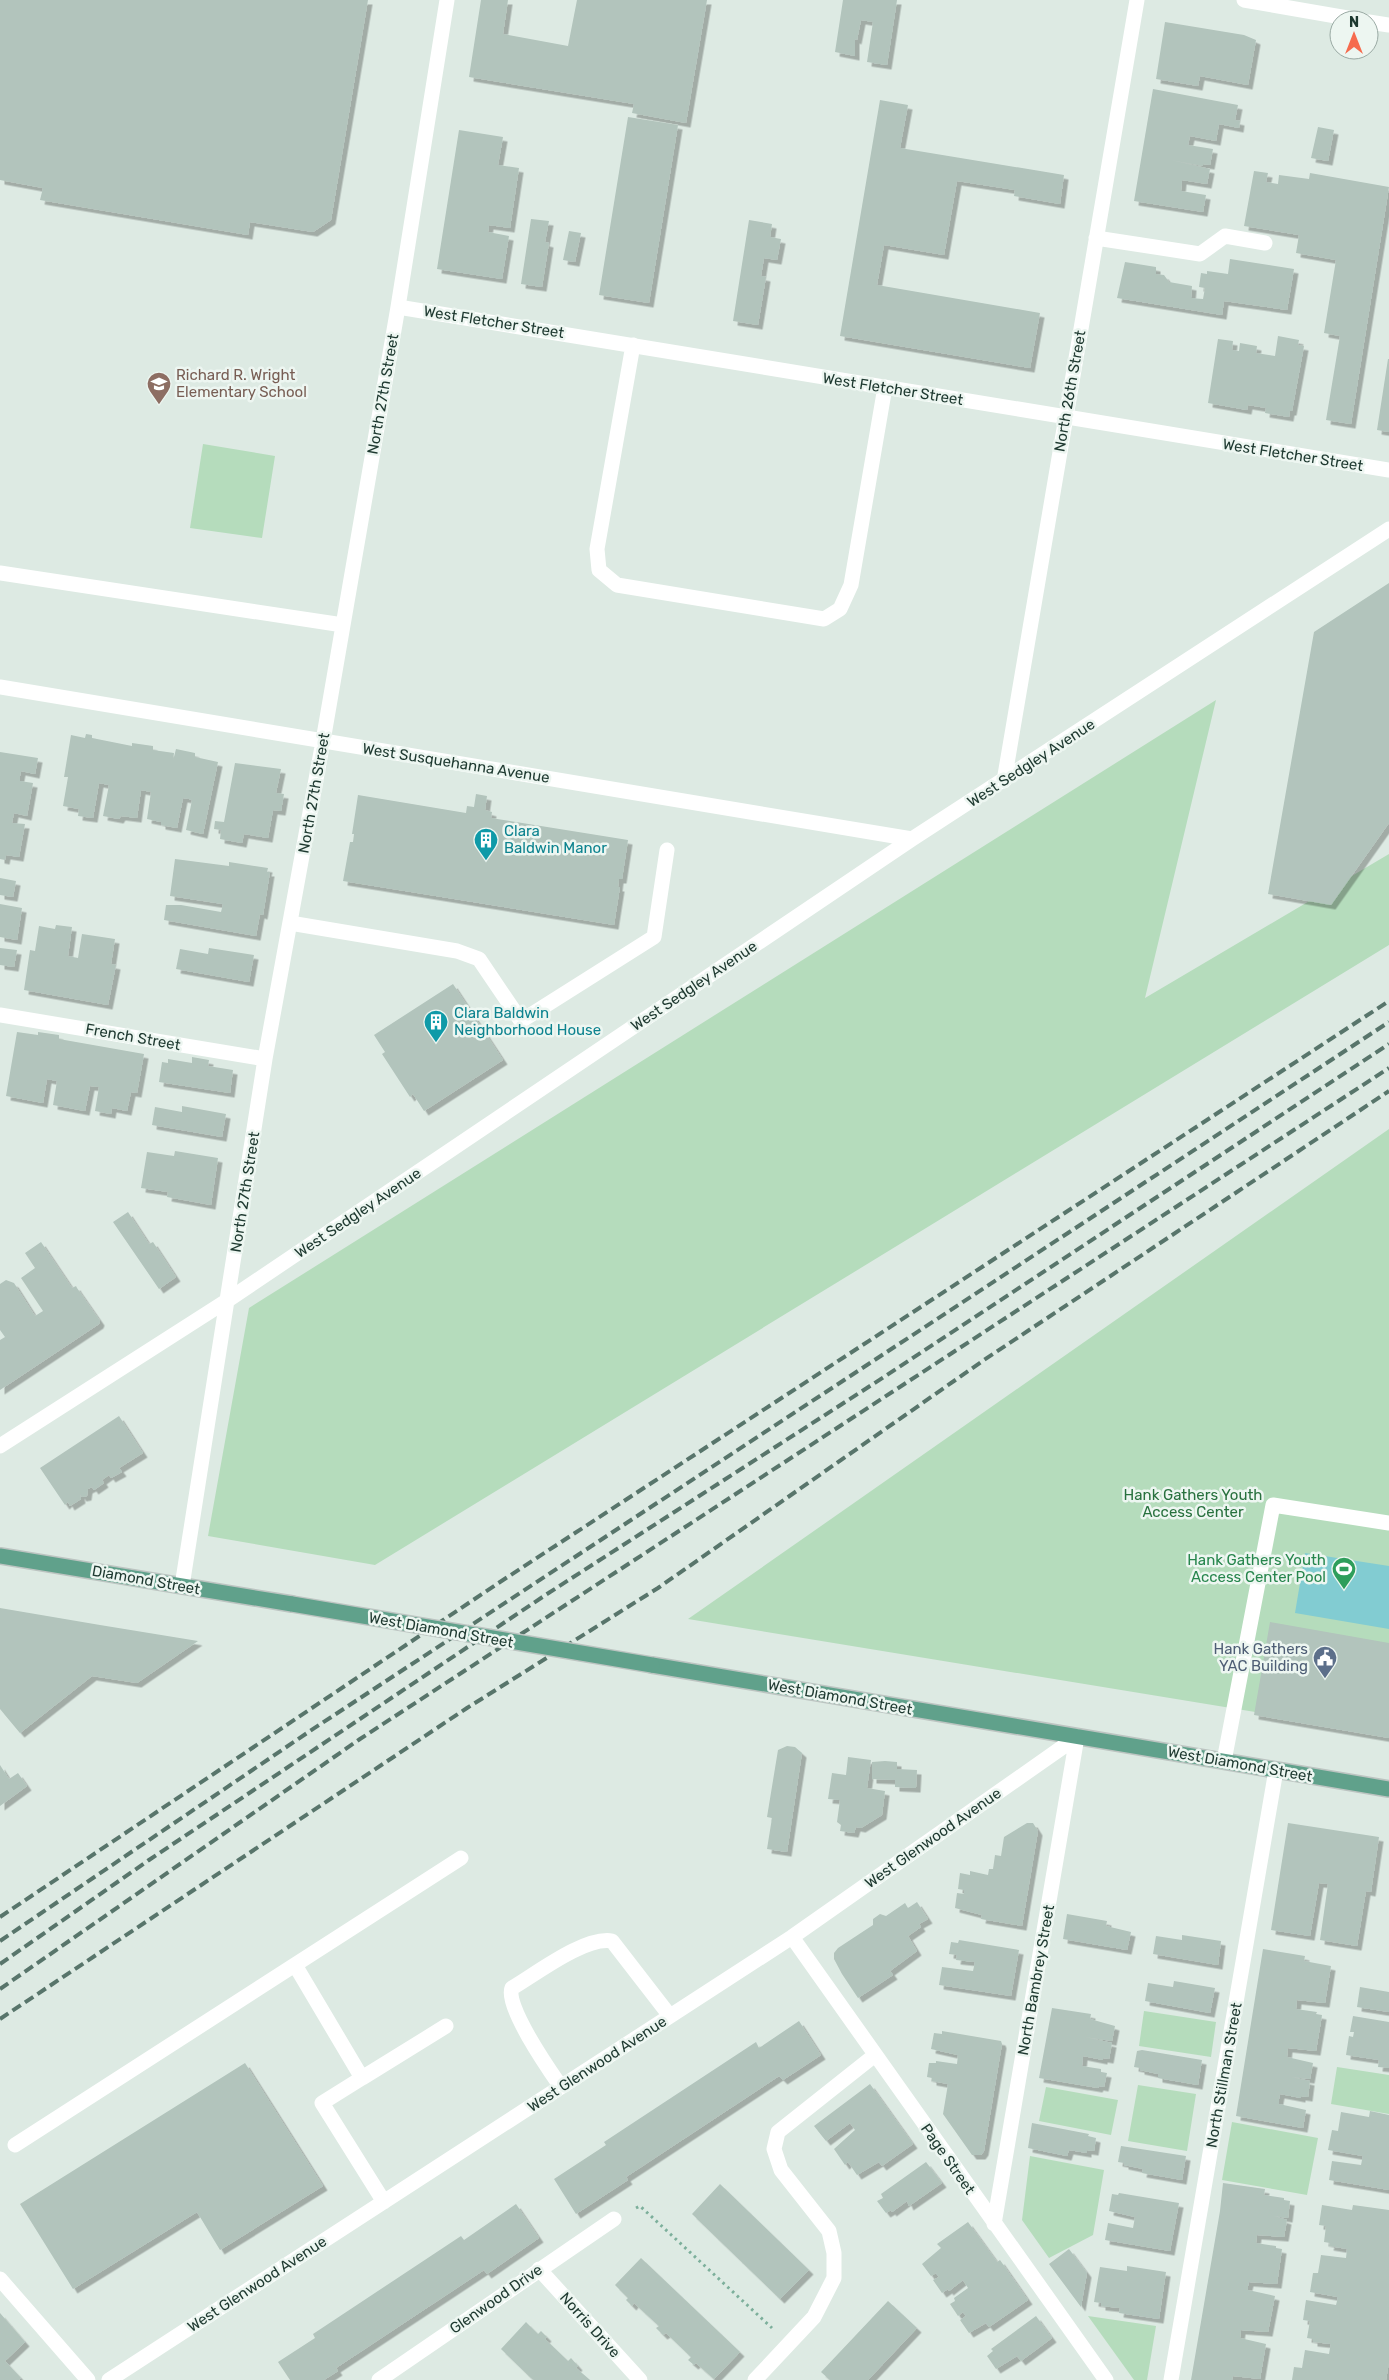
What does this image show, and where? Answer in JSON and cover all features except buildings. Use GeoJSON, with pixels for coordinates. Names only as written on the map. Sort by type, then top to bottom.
{"type":"FeatureCollection","features":[{"type":"Feature","properties":{"kind":"main road","name":"Diamond Street"},"geometry":{"type":"LineString","coordinates":[[0,1556],[292,1604]]}},
{"type":"Feature","properties":{"kind":"main road","name":"West Diamond Street"},"geometry":{"type":"LineString","coordinates":[[292,1604],[1389,1789]]}},
{"type":"Feature","properties":{"kind":"street","name":"North 27th Street"},"geometry":{"type":"LineString","coordinates":[[182,1586],[265,1060],[344,625],[398,307],[447,0]]}},
{"type":"Feature","properties":{"kind":"street","name":"North 26th Street"},"geometry":{"type":"LineString","coordinates":[[1004,781],[1136,0]]}},
{"type":"Feature","properties":{"kind":"street"},"geometry":{"type":"LineString","coordinates":[[1244,0],[1329,15]]}},
{"type":"Feature","properties":{"kind":"street"},"geometry":{"type":"LineString","coordinates":[[1096,238],[1200,254],[1225,236],[1266,243]]}},
{"type":"Feature","properties":{"kind":"street","name":"West Fletcher Street"},"geometry":{"type":"LineString","coordinates":[[398,307],[1389,470]]}},
{"type":"Feature","properties":{"kind":"street"},"geometry":{"type":"LineString","coordinates":[[633,345],[597,549],[600,570],[617,585],[824,619],[840,609],[851,585],[885,387]]}},
{"type":"Feature","properties":{"kind":"street","name":"West Sedgley Avenue"},"geometry":{"type":"LineString","coordinates":[[0,1446],[228,1300],[912,839],[1004,781],[1389,529]]}},
{"type":"Feature","properties":{"kind":"street"},"geometry":{"type":"LineString","coordinates":[[0,573],[344,625]]}},
{"type":"Feature","properties":{"kind":"street","name":"West Susquehanna Avenue"},"geometry":{"type":"LineString","coordinates":[[0,687],[912,839]]}},
{"type":"Feature","properties":{"kind":"street"},"geometry":{"type":"LineString","coordinates":[[290,923],[457,951],[479,958],[521,1021],[654,937],[668,850]]}},
{"type":"Feature","properties":{"kind":"street","name":"French Street"},"geometry":{"type":"LineString","coordinates":[[0,1015],[265,1060]]}},
{"type":"Feature","properties":{"kind":"street"},"geometry":{"type":"LineString","coordinates":[[1224,1761],[1274,1505],[1389,1523]]}},
{"type":"Feature","properties":{"kind":"street","name":"West Glenwood Avenue"},"geometry":{"type":"LineString","coordinates":[[109,2380],[792,1937],[1078,1736]]}},
{"type":"Feature","properties":{"kind":"street","name":"North Bambrey Street"},"geometry":{"type":"LineString","coordinates":[[994,2224],[1078,1736]]}},
{"type":"Feature","properties":{"kind":"street","name":"North Stillman Street"},"geometry":{"type":"LineString","coordinates":[[1171,2380],[1276,1770]]}},
{"type":"Feature","properties":{"kind":"street"},"geometry":{"type":"LineString","coordinates":[[15,2145],[461,1858]]}},
{"type":"Feature","properties":{"kind":"street","name":"Page Street"},"geometry":{"type":"LineString","coordinates":[[792,1937],[1106,2380]]}},
{"type":"Feature","properties":{"kind":"street"},"geometry":{"type":"LineString","coordinates":[[561,2087],[527,2036],[510,1997],[512,1988],[581,1948],[603,1940],[612,1941],[670,2016]]}},
{"type":"Feature","properties":{"kind":"street"},"geometry":{"type":"LineString","coordinates":[[295,1965],[362,2078]]}},
{"type":"Feature","properties":{"kind":"street"},"geometry":{"type":"LineString","coordinates":[[384,2202],[322,2103],[446,2026]]}},
{"type":"Feature","properties":{"kind":"street"},"geometry":{"type":"LineString","coordinates":[[755,2380],[814,2317],[834,2278],[834,2253],[829,2231],[781,2170],[774,2149],[778,2132],[875,2055]]}},
{"type":"Feature","properties":{"kind":"street","name":"Glenwood Drive"},"geometry":{"type":"LineString","coordinates":[[379,2380],[614,2219]]}},
{"type":"Feature","properties":{"kind":"street","name":"Norris Drive"},"geometry":{"type":"LineString","coordinates":[[540,2269],[640,2380]]}},
{"type":"Feature","properties":{"kind":"street"},"geometry":{"type":"LineString","coordinates":[[0,2279],[88,2380]]}},
{"type":"Feature","properties":{"kind":"path"},"geometry":{"type":"LineString","coordinates":[[614,2219],[640,2206],[789,2344]]}},
{"type":"Feature","properties":{"kind":"green space"},"geometry":{"type":"Polygon","coordinates":[[[203,444],[275,456],[262,538],[190,528],[203,444]]]}},
{"type":"Feature","properties":{"kind":"green space"},"geometry":{"type":"Polygon","coordinates":[[[1216,700],[1145,998],[1389,854],[1389,945],[375,1565],[208,1536],[249,1308],[1216,700]]]}},
{"type":"Feature","properties":{"kind":"green space","name":"Hank Gathers Youth Access Center"},"geometry":{"type":"Polygon","coordinates":[[[1389,1129],[1389,1734],[688,1619],[1389,1129]]]}},
{"type":"Feature","properties":{"kind":"green space"},"geometry":{"type":"Polygon","coordinates":[[[1144,2011],[1216,2022],[1211,2057],[1139,2046],[1144,2011]]]}},
{"type":"Feature","properties":{"kind":"green space"},"geometry":{"type":"Polygon","coordinates":[[[1337,2067],[1389,2075],[1389,2114],[1331,2104],[1337,2067]]]}},
{"type":"Feature","properties":{"kind":"green space"},"geometry":{"type":"Polygon","coordinates":[[[1138,2085],[1196,2094],[1187,2151],[1128,2141],[1138,2085]]]}},
{"type":"Feature","properties":{"kind":"green space"},"geometry":{"type":"Polygon","coordinates":[[[1046,2087],[1118,2100],[1111,2135],[1039,2121],[1046,2087]]]}},
{"type":"Feature","properties":{"kind":"green space"},"geometry":{"type":"Polygon","coordinates":[[[1232,2122],[1318,2138],[1307,2195],[1222,2180],[1232,2122]]]}},
{"type":"Feature","properties":{"kind":"green space"},"geometry":{"type":"Polygon","coordinates":[[[1030,2156],[1104,2170],[1093,2235],[1049,2258],[1022,2220],[1030,2156]]]}},
{"type":"Feature","properties":{"kind":"green space"},"geometry":{"type":"Polygon","coordinates":[[[1088,2316],[1156,2326],[1147,2380],[1134,2380],[1088,2316]]]}},
{"type":"Feature","properties":{"kind":"water","name":"Hank Gathers Youth Access Center Pool"},"geometry":{"type":"Polygon","coordinates":[[[1305,1553],[1389,1566],[1389,1629],[1295,1613],[1305,1553]]]}},
{"type":"Feature","properties":{"kind":"railway"},"geometry":{"type":"LineString","coordinates":[[0,1917],[500,1582],[1389,1001]]}},
{"type":"Feature","properties":{"kind":"railway"},"geometry":{"type":"LineString","coordinates":[[0,1941],[310,1731],[1389,1022]]}},
{"type":"Feature","properties":{"kind":"railway"},"geometry":{"type":"LineString","coordinates":[[0,1964],[149,1860],[547,1594],[884,1377],[1389,1044]]}},
{"type":"Feature","properties":{"kind":"railway"},"geometry":{"type":"LineString","coordinates":[[0,1989],[360,1739],[1389,1068]]}},
{"type":"Feature","properties":{"kind":"railway"},"geometry":{"type":"LineString","coordinates":[[0,2019],[467,1708],[658,1588],[984,1360],[1389,1091]]}},
{"type":"Feature","properties":{"kind":"place","name":"Richard R. Wright Elementary School"},"geometry":{"type":"Point","coordinates":[159,405]}},
{"type":"Feature","properties":{"kind":"place","name":"Clara Baldwin Manor"},"geometry":{"type":"Point","coordinates":[486,861]}},
{"type":"Feature","properties":{"kind":"place","name":"Clara Baldwin Neighborhood House"},"geometry":{"type":"Point","coordinates":[436,1043]}},
{"type":"Feature","properties":{"kind":"place","name":"Hank Gathers Youth Access Center Pool"},"geometry":{"type":"Point","coordinates":[1344,1590]}},
{"type":"Feature","properties":{"kind":"place","name":"Hank Gathers YAC Building"},"geometry":{"type":"Point","coordinates":[1325,1679]}}]}
